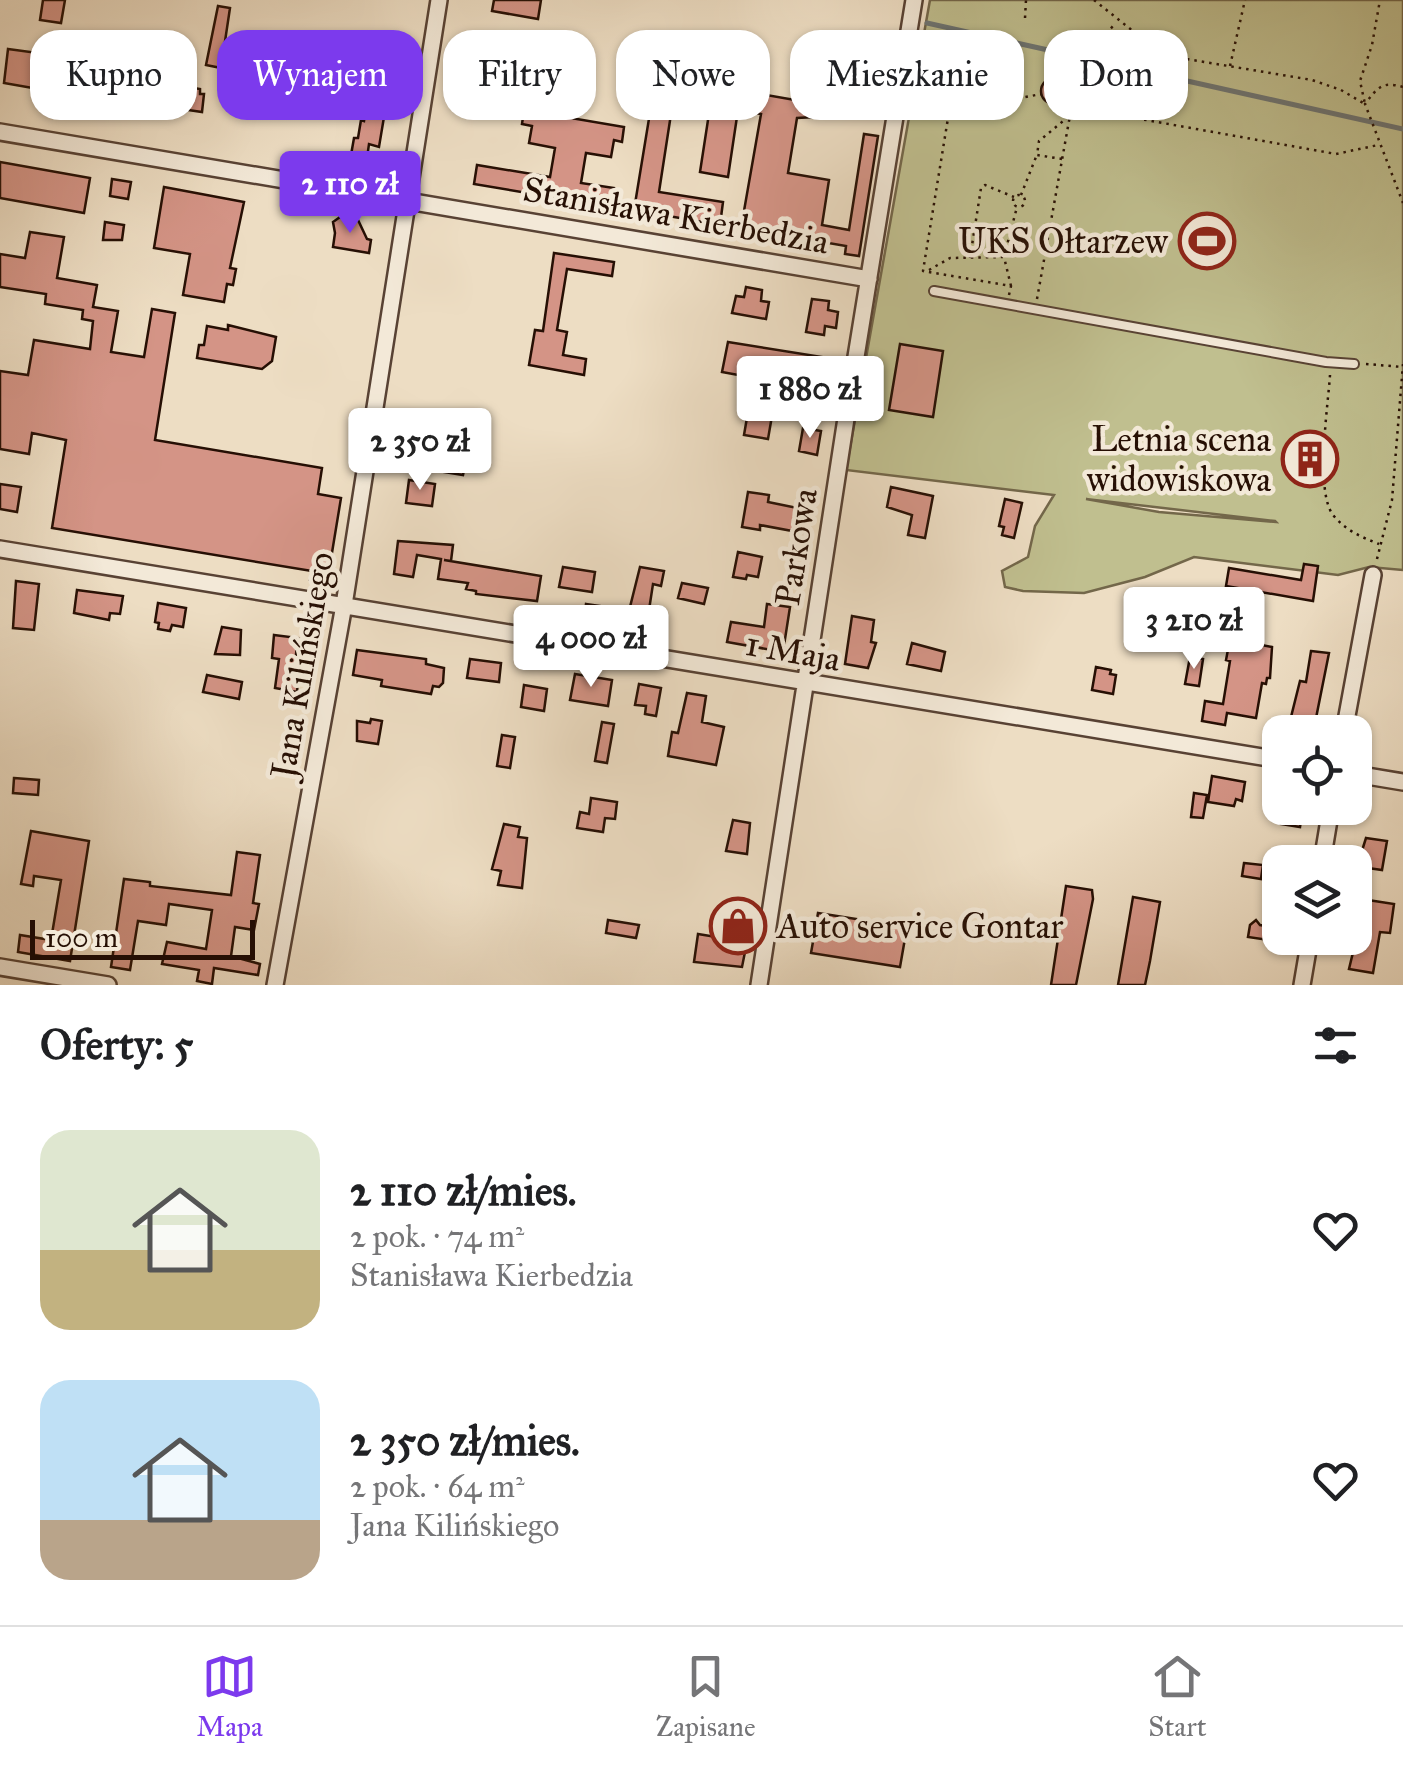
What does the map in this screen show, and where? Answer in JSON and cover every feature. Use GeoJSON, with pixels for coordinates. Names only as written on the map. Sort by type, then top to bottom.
{"type":"FeatureCollection","features":[{"type":"Feature","properties":{"kind":"street","name":"Jana Kilińskiego"},"geometry":{"type":"LineString","coordinates":[[275,985],[344,605],[440,0]]}},
{"type":"Feature","properties":{"kind":"street","name":"Parkowa"},"geometry":{"type":"LineString","coordinates":[[759,985],[914,0]]}},
{"type":"Feature","properties":{"kind":"street","name":"Stanisława Kierbedzia"},"geometry":{"type":"LineString","coordinates":[[0,132],[869,279]]}},
{"type":"Feature","properties":{"kind":"street","name":"1 Maja"},"geometry":{"type":"LineString","coordinates":[[0,549],[1262,757]]}},
{"type":"Feature","properties":{"kind":"street"},"geometry":{"type":"LineString","coordinates":[[1347,715],[1373,575]]}},
{"type":"Feature","properties":{"kind":"street"},"geometry":{"type":"LineString","coordinates":[[1372,777],[1403,782]]}},
{"type":"Feature","properties":{"kind":"street"},"geometry":{"type":"LineString","coordinates":[[1302,985],[1307,955]]}},
{"type":"Feature","properties":{"kind":"street"},"geometry":{"type":"LineString","coordinates":[[0,967],[108,985]]}},
{"type":"Feature","properties":{"kind":"lane"},"geometry":{"type":"LineString","coordinates":[[934,291],[1354,364]]}},
{"type":"Feature","properties":{"kind":"path"},"geometry":{"type":"LineString","coordinates":[[1026,0],[1026,18]]}},
{"type":"Feature","properties":{"kind":"path"},"geometry":{"type":"LineString","coordinates":[[1094,0],[1163,56],[1312,80],[1365,104]]}},
{"type":"Feature","properties":{"kind":"path"},"geometry":{"type":"LineString","coordinates":[[1230,66],[1245,0]]}},
{"type":"Feature","properties":{"kind":"path"},"geometry":{"type":"LineString","coordinates":[[1380,0],[1360,81],[1378,144],[1403,203]]}},
{"type":"Feature","properties":{"kind":"path"},"geometry":{"type":"LineString","coordinates":[[1110,30],[1118,21]]}},
{"type":"Feature","properties":{"kind":"path"},"geometry":{"type":"LineString","coordinates":[[1365,104],[1379,86],[1387,83],[1403,87]]}},
{"type":"Feature","properties":{"kind":"path"},"geometry":{"type":"LineString","coordinates":[[1011,286],[923,271],[949,112],[1041,94]]}},
{"type":"Feature","properties":{"kind":"path"},"geometry":{"type":"LineString","coordinates":[[1017,207],[1025,203],[1021,195],[1039,141],[1064,120]]}},
{"type":"Feature","properties":{"kind":"path"},"geometry":{"type":"LineString","coordinates":[[1036,310],[1070,120]]}},
{"type":"Feature","properties":{"kind":"path"},"geometry":{"type":"LineString","coordinates":[[1146,120],[1336,154],[1378,144]]}},
{"type":"Feature","properties":{"kind":"path"},"geometry":{"type":"LineString","coordinates":[[1037,156],[1062,159]]}},
{"type":"Feature","properties":{"kind":"path"},"geometry":{"type":"LineString","coordinates":[[970,258],[981,188],[985,185],[1014,197],[1021,195]]}},
{"type":"Feature","properties":{"kind":"path"},"geometry":{"type":"LineString","coordinates":[[1008,305],[1011,286],[1004,257],[1017,207],[1014,197]]}},
{"type":"Feature","properties":{"kind":"path"},"geometry":{"type":"LineString","coordinates":[[926,272],[950,258],[1004,257]]}},
{"type":"Feature","properties":{"kind":"path"},"geometry":{"type":"LineString","coordinates":[[1331,362],[1324,481],[1330,512],[1354,534],[1380,544]]}},
{"type":"Feature","properties":{"kind":"path"},"geometry":{"type":"LineString","coordinates":[[1354,364],[1403,366],[1392,500],[1373,575]]}},
{"type":"Feature","properties":{"kind":"shaded area"},"geometry":{"type":"Polygon","coordinates":[[[930,0],[1403,0],[1403,570],[1369,567],[1338,575],[1194,557],[1145,577],[1084,593],[1005,587],[1002,571],[1028,557],[1035,526],[1054,495],[846,470],[909,120],[1024,120],[1024,30],[925,30],[930,0]],[[1086,499],[1159,512],[1275,521],[1086,499]]]}},
{"type":"Feature","properties":{"kind":"building"},"geometry":{"type":"Polygon","coordinates":[[[43,0],[65,0],[61,23],[40,20],[43,0]]]}},
{"type":"Feature","properties":{"kind":"building"},"geometry":{"type":"Polygon","coordinates":[[[494,0],[541,0],[538,19],[492,11],[494,0]]]}},
{"type":"Feature","properties":{"kind":"building"},"geometry":{"type":"Polygon","coordinates":[[[218,6],[230,8],[227,30],[217,30],[217,67],[206,65],[218,6]]]}},
{"type":"Feature","properties":{"kind":"building"},"geometry":{"type":"Polygon","coordinates":[[[8,49],[30,52],[30,88],[4,83],[8,49]]]}},
{"type":"Feature","properties":{"kind":"building"},"geometry":{"type":"Polygon","coordinates":[[[197,88],[204,94],[202,112],[197,111],[197,88]]]}},
{"type":"Feature","properties":{"kind":"building"},"geometry":{"type":"Polygon","coordinates":[[[770,96],[790,99],[790,120],[797,120],[788,173],[829,180],[822,225],[849,230],[864,134],[878,136],[859,256],[845,254],[846,246],[741,228],[760,120],[770,120],[770,96]]]}},
{"type":"Feature","properties":{"kind":"building"},"geometry":{"type":"Polygon","coordinates":[[[361,120],[384,120],[379,147],[369,144],[367,158],[351,155],[354,138],[358,138],[361,120]]]}},
{"type":"Feature","properties":{"kind":"building"},"geometry":{"type":"Polygon","coordinates":[[[523,120],[583,120],[624,127],[622,142],[614,140],[611,157],[586,153],[581,183],[614,188],[611,207],[474,184],[477,165],[550,177],[555,148],[529,143],[532,126],[522,124],[523,120]]]}},
{"type":"Feature","properties":{"kind":"building"},"geometry":{"type":"Polygon","coordinates":[[[649,120],[670,120],[659,192],[723,202],[720,225],[634,210],[649,120]]]}},
{"type":"Feature","properties":{"kind":"building"},"geometry":{"type":"Polygon","coordinates":[[[708,120],[737,120],[728,177],[700,172],[708,120]]]}},
{"type":"Feature","properties":{"kind":"building"},"geometry":{"type":"Polygon","coordinates":[[[0,162],[90,178],[84,213],[0,198],[0,162]]]}},
{"type":"Feature","properties":{"kind":"building"},"geometry":{"type":"Polygon","coordinates":[[[112,179],[131,182],[128,199],[110,196],[112,179]]]}},
{"type":"Feature","properties":{"kind":"building"},"geometry":{"type":"Polygon","coordinates":[[[164,187],[244,202],[230,268],[236,269],[233,285],[227,284],[224,302],[183,295],[190,254],[154,248],[164,187]]]}},
{"type":"Feature","properties":{"kind":"building"},"geometry":{"type":"Polygon","coordinates":[[[340,217],[358,220],[371,240],[369,253],[333,247],[333,222],[340,217]]]}},
{"type":"Feature","properties":{"kind":"building"},"geometry":{"type":"Polygon","coordinates":[[[105,222],[124,225],[122,240],[103,240],[105,222]]]}},
{"type":"Feature","properties":{"kind":"building"},"geometry":{"type":"Polygon","coordinates":[[[30,232],[64,237],[57,278],[97,285],[93,307],[118,311],[111,352],[144,357],[152,309],[175,313],[155,440],[322,468],[318,494],[341,498],[327,583],[310,580],[312,571],[52,528],[66,440],[32,433],[29,454],[0,449],[0,371],[28,375],[34,340],[90,349],[93,321],[82,319],[83,310],[45,304],[46,294],[0,287],[0,254],[25,258],[30,232]]]}},
{"type":"Feature","properties":{"kind":"building"},"geometry":{"type":"Polygon","coordinates":[[[554,253],[614,262],[612,276],[567,269],[557,330],[567,332],[563,355],[586,359],[584,375],[529,365],[535,330],[543,331],[554,253]]]}},
{"type":"Feature","properties":{"kind":"building"},"geometry":{"type":"Polygon","coordinates":[[[746,287],[762,290],[761,301],[769,302],[766,319],[732,313],[736,296],[744,297],[746,287]]]}},
{"type":"Feature","properties":{"kind":"building"},"geometry":{"type":"Polygon","coordinates":[[[812,299],[829,301],[828,310],[838,312],[836,328],[825,326],[824,335],[806,332],[812,299]]]}},
{"type":"Feature","properties":{"kind":"building"},"geometry":{"type":"Polygon","coordinates":[[[228,325],[276,337],[272,361],[262,369],[197,358],[207,326],[228,330],[228,325]]]}},
{"type":"Feature","properties":{"kind":"building"},"geometry":{"type":"Polygon","coordinates":[[[728,342],[828,358],[823,394],[722,372],[728,342]]]}},
{"type":"Feature","properties":{"kind":"building"},"geometry":{"type":"Polygon","coordinates":[[[900,344],[943,351],[933,417],[889,410],[900,344]]]}},
{"type":"Feature","properties":{"kind":"building"},"geometry":{"type":"Polygon","coordinates":[[[749,406],[773,410],[768,439],[744,435],[749,406]]]}},
{"type":"Feature","properties":{"kind":"building"},"geometry":{"type":"Polygon","coordinates":[[[432,419],[445,421],[442,439],[430,437],[432,419]]]}},
{"type":"Feature","properties":{"kind":"building"},"geometry":{"type":"Polygon","coordinates":[[[803,428],[821,431],[817,455],[799,451],[803,428]]]}},
{"type":"Feature","properties":{"kind":"building","name":"Letnia scena widowiskowa"},"geometry":{"type":"Polygon","coordinates":[[[1300,438],[1321,439],[1320,479],[1299,478],[1300,438]]]}},
{"type":"Feature","properties":{"kind":"building"},"geometry":{"type":"Polygon","coordinates":[[[448,447],[468,450],[463,475],[444,472],[448,447]]]}},
{"type":"Feature","properties":{"kind":"building"},"geometry":{"type":"Polygon","coordinates":[[[409,480],[435,484],[432,506],[406,503],[409,480]]]}},
{"type":"Feature","properties":{"kind":"building"},"geometry":{"type":"Polygon","coordinates":[[[0,484],[21,487],[17,512],[0,509],[0,484]]]}},
{"type":"Feature","properties":{"kind":"building"},"geometry":{"type":"Polygon","coordinates":[[[891,487],[933,496],[925,538],[908,535],[912,515],[887,507],[891,487]]]}},
{"type":"Feature","properties":{"kind":"building"},"geometry":{"type":"Polygon","coordinates":[[[748,492],[769,495],[768,502],[807,510],[803,533],[760,525],[760,530],[742,527],[748,492]]]}},
{"type":"Feature","properties":{"kind":"building"},"geometry":{"type":"Polygon","coordinates":[[[1005,499],[1022,503],[1014,538],[1002,535],[1004,527],[999,526],[1005,499]]]}},
{"type":"Feature","properties":{"kind":"building"},"geometry":{"type":"Polygon","coordinates":[[[793,538],[807,541],[805,554],[791,552],[793,538]]]}},
{"type":"Feature","properties":{"kind":"building"},"geometry":{"type":"Polygon","coordinates":[[[398,541],[453,545],[451,561],[444,560],[541,576],[537,601],[476,594],[466,589],[468,583],[438,579],[441,559],[417,555],[413,577],[394,574],[398,541]]]}},
{"type":"Feature","properties":{"kind":"building"},"geometry":{"type":"Polygon","coordinates":[[[738,552],[762,557],[758,577],[733,577],[738,552]]]}},
{"type":"Feature","properties":{"kind":"building"},"geometry":{"type":"Polygon","coordinates":[[[1304,564],[1318,566],[1313,601],[1226,586],[1229,568],[1301,580],[1304,564]]]}},
{"type":"Feature","properties":{"kind":"building"},"geometry":{"type":"Polygon","coordinates":[[[563,567],[595,572],[592,592],[559,587],[563,567]]]}},
{"type":"Feature","properties":{"kind":"building"},"geometry":{"type":"Polygon","coordinates":[[[640,567],[664,571],[661,586],[653,584],[647,623],[627,619],[640,567]]]}},
{"type":"Feature","properties":{"kind":"building"},"geometry":{"type":"Polygon","coordinates":[[[16,581],[39,584],[34,630],[13,628],[16,581]]]}},
{"type":"Feature","properties":{"kind":"building"},"geometry":{"type":"Polygon","coordinates":[[[682,583],[708,588],[704,604],[678,598],[682,583]]]}},
{"type":"Feature","properties":{"kind":"building"},"geometry":{"type":"Polygon","coordinates":[[[77,590],[123,596],[120,614],[110,613],[109,620],[74,613],[77,590]]]}},
{"type":"Feature","properties":{"kind":"building"},"geometry":{"type":"Polygon","coordinates":[[[158,603],[186,608],[183,627],[158,629],[158,603]]]}},
{"type":"Feature","properties":{"kind":"building"},"geometry":{"type":"Polygon","coordinates":[[[586,604],[600,606],[597,620],[584,618],[586,604]]]}},
{"type":"Feature","properties":{"kind":"building"},"geometry":{"type":"Polygon","coordinates":[[[767,604],[790,607],[783,652],[727,642],[731,622],[764,627],[767,604]]]}},
{"type":"Feature","properties":{"kind":"building"},"geometry":{"type":"Polygon","coordinates":[[[852,616],[874,620],[871,642],[876,643],[868,668],[845,664],[852,616]]]}},
{"type":"Feature","properties":{"kind":"building"},"geometry":{"type":"Polygon","coordinates":[[[222,627],[241,630],[240,655],[215,654],[222,627]]]}},
{"type":"Feature","properties":{"kind":"building"},"geometry":{"type":"Polygon","coordinates":[[[274,635],[298,638],[293,679],[298,680],[297,692],[275,688],[279,659],[272,658],[274,635]]]}},
{"type":"Feature","properties":{"kind":"building"},"geometry":{"type":"Polygon","coordinates":[[[1230,639],[1272,647],[1270,678],[1262,683],[1256,718],[1227,713],[1225,725],[1202,721],[1205,701],[1223,704],[1230,639]]]}},
{"type":"Feature","properties":{"kind":"building"},"geometry":{"type":"Polygon","coordinates":[[[912,643],[945,652],[941,671],[907,664],[912,643]]]}},
{"type":"Feature","properties":{"kind":"building"},"geometry":{"type":"Polygon","coordinates":[[[357,650],[426,659],[426,664],[444,668],[443,683],[433,686],[431,694],[381,686],[382,680],[353,675],[357,650]]]}},
{"type":"Feature","properties":{"kind":"building"},"geometry":{"type":"Polygon","coordinates":[[[1311,651],[1329,653],[1317,715],[1292,715],[1300,681],[1306,682],[1311,651]]]}},
{"type":"Feature","properties":{"kind":"building"},"geometry":{"type":"Polygon","coordinates":[[[1190,657],[1203,659],[1199,686],[1185,684],[1190,657]]]}},
{"type":"Feature","properties":{"kind":"building"},"geometry":{"type":"Polygon","coordinates":[[[470,659],[501,663],[499,682],[467,678],[470,659]]]}},
{"type":"Feature","properties":{"kind":"building"},"geometry":{"type":"Polygon","coordinates":[[[1096,667],[1116,675],[1113,694],[1092,690],[1096,667]]]}},
{"type":"Feature","properties":{"kind":"building"},"geometry":{"type":"Polygon","coordinates":[[[575,674],[612,680],[608,706],[570,700],[575,674]]]}},
{"type":"Feature","properties":{"kind":"building"},"geometry":{"type":"Polygon","coordinates":[[[207,675],[242,682],[239,699],[203,692],[207,675]]]}},
{"type":"Feature","properties":{"kind":"building"},"geometry":{"type":"Polygon","coordinates":[[[639,684],[661,688],[656,716],[645,714],[646,706],[635,705],[639,684]]]}},
{"type":"Feature","properties":{"kind":"building"},"geometry":{"type":"Polygon","coordinates":[[[524,685],[547,689],[544,711],[521,707],[524,685]]]}},
{"type":"Feature","properties":{"kind":"building"},"geometry":{"type":"Polygon","coordinates":[[[687,693],[706,696],[702,722],[724,727],[716,765],[668,756],[672,732],[678,733],[687,693]]]}},
{"type":"Feature","properties":{"kind":"building"},"geometry":{"type":"Polygon","coordinates":[[[371,719],[382,721],[378,744],[357,741],[357,721],[370,723],[371,719]]]}},
{"type":"Feature","properties":{"kind":"building"},"geometry":{"type":"Polygon","coordinates":[[[602,722],[614,724],[607,763],[595,761],[602,722]]]}},
{"type":"Feature","properties":{"kind":"building"},"geometry":{"type":"Polygon","coordinates":[[[502,735],[515,737],[510,768],[497,766],[502,735]]]}},
{"type":"Feature","properties":{"kind":"building"},"geometry":{"type":"Polygon","coordinates":[[[1212,776],[1245,782],[1242,801],[1236,799],[1234,806],[1208,802],[1212,776]]]}},
{"type":"Feature","properties":{"kind":"building"},"geometry":{"type":"Polygon","coordinates":[[[14,778],[39,780],[38,795],[13,793],[14,778]]]}},
{"type":"Feature","properties":{"kind":"building"},"geometry":{"type":"Polygon","coordinates":[[[1194,793],[1207,795],[1203,818],[1191,817],[1194,793]]]}},
{"type":"Feature","properties":{"kind":"building"},"geometry":{"type":"Polygon","coordinates":[[[591,798],[617,802],[615,819],[605,818],[603,832],[577,828],[580,812],[589,814],[591,798]]]}},
{"type":"Feature","properties":{"kind":"building"},"geometry":{"type":"Polygon","coordinates":[[[733,820],[750,823],[747,854],[726,851],[733,820]]]}},
{"type":"Feature","properties":{"kind":"building"},"geometry":{"type":"Polygon","coordinates":[[[504,824],[520,827],[518,837],[527,838],[522,888],[498,885],[501,871],[492,869],[504,824]]]}},
{"type":"Feature","properties":{"kind":"building"},"geometry":{"type":"Polygon","coordinates":[[[31,831],[89,841],[70,961],[18,952],[20,935],[51,940],[61,880],[34,876],[33,886],[21,884],[31,831]]]}},
{"type":"Feature","properties":{"kind":"building"},"geometry":{"type":"Polygon","coordinates":[[[1366,838],[1387,841],[1382,870],[1372,869],[1372,845],[1364,845],[1366,838]]]}},
{"type":"Feature","properties":{"kind":"building"},"geometry":{"type":"Polygon","coordinates":[[[237,852],[260,855],[253,903],[259,904],[254,930],[235,927],[231,956],[260,964],[258,975],[214,968],[212,984],[197,981],[199,970],[162,964],[167,942],[206,949],[212,910],[169,904],[166,925],[138,921],[130,970],[111,967],[124,879],[150,882],[150,886],[231,895],[237,852]]]}},
{"type":"Feature","properties":{"kind":"building"},"geometry":{"type":"Polygon","coordinates":[[[1244,863],[1262,865],[1261,879],[1242,876],[1244,863]]]}},
{"type":"Feature","properties":{"kind":"building"},"geometry":{"type":"Polygon","coordinates":[[[1066,886],[1092,890],[1093,899],[1076,985],[1051,985],[1066,886]]]}},
{"type":"Feature","properties":{"kind":"building"},"geometry":{"type":"Polygon","coordinates":[[[1133,897],[1160,902],[1150,961],[1145,985],[1118,985],[1133,897]]]}},
{"type":"Feature","properties":{"kind":"building"},"geometry":{"type":"Polygon","coordinates":[[[1372,901],[1394,904],[1390,933],[1380,932],[1373,973],[1349,969],[1352,955],[1372,955],[1372,901]]]}},
{"type":"Feature","properties":{"kind":"building"},"geometry":{"type":"Polygon","coordinates":[[[818,913],[907,927],[900,967],[811,953],[818,913]]]}},
{"type":"Feature","properties":{"kind":"building"},"geometry":{"type":"Polygon","coordinates":[[[608,920],[639,925],[636,938],[606,933],[608,920]]]}},
{"type":"Feature","properties":{"kind":"building"},"geometry":{"type":"Polygon","coordinates":[[[1256,920],[1262,925],[1262,939],[1248,937],[1250,925],[1256,920]]]}},
{"type":"Feature","properties":{"kind":"building"},"geometry":{"type":"Polygon","coordinates":[[[698,934],[747,942],[742,967],[694,962],[698,934]]]}},
{"type":"Feature","properties":{"kind":"waterway"},"geometry":{"type":"LineString","coordinates":[[927,23],[1403,129]]}},
{"type":"Feature","properties":{"kind":"place","name":"UKS Ołtarzew"},"geometry":{"type":"Point","coordinates":[1207,241]}},
{"type":"Feature","properties":{"kind":"place","name":"Letnia scena widowiskowa"},"geometry":{"type":"Point","coordinates":[1310,459]}},
{"type":"Feature","properties":{"kind":"place","name":"Auto service Gontar"},"geometry":{"type":"Point","coordinates":[738,926]}}]}
